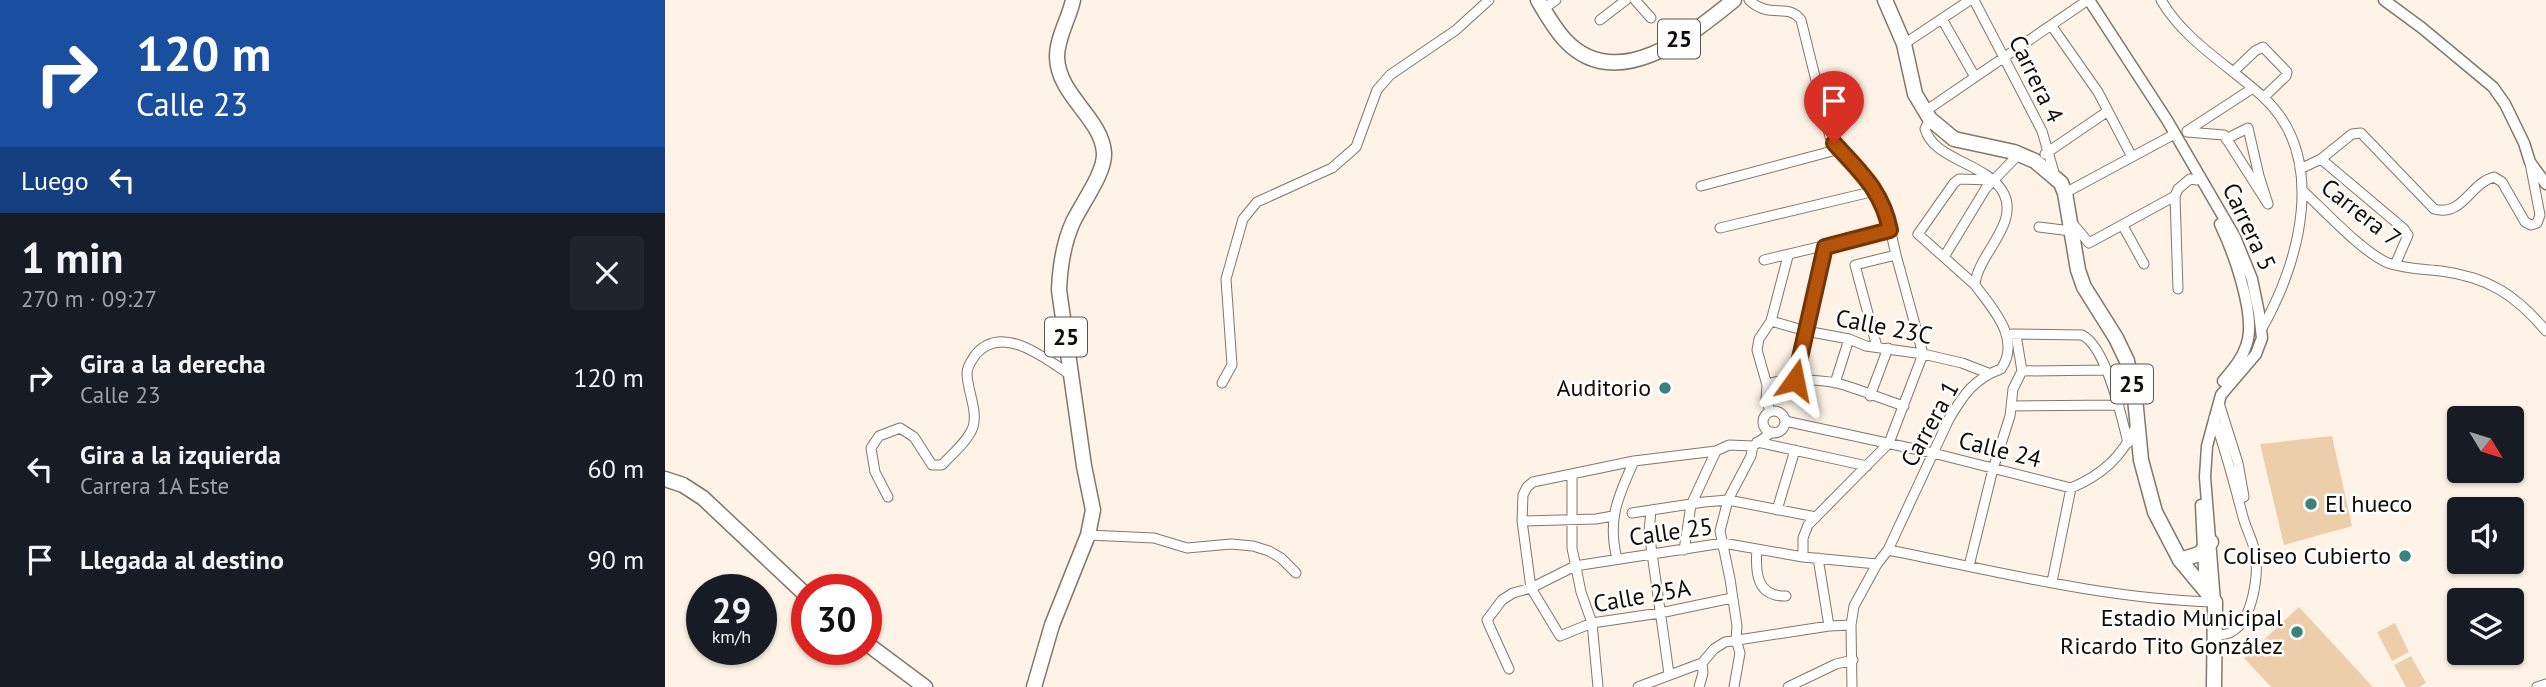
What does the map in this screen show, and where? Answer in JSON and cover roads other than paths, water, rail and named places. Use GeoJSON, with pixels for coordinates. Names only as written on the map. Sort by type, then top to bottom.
{"type":"FeatureCollection","features":[{"type":"Feature","properties":{"kind":"main road","name":"25"},"geometry":{"type":"LineString","coordinates":[[1034,687],[1052,625],[1088,534],[1093,510],[1084,466],[1059,290],[1062,256],[1073,221],[1101,168],[1104,152],[1098,133],[1064,84],[1058,65],[1058,46],[1073,0]]}},
{"type":"Feature","properties":{"kind":"main road","name":"25"},"geometry":{"type":"LineString","coordinates":[[1541,5],[1566,42],[1597,61],[1617,64],[1646,57],[1664,48],[1734,0]]}},
{"type":"Feature","properties":{"kind":"main road"},"geometry":{"type":"LineString","coordinates":[[1887,0],[1904,44],[1911,82],[1927,115]]}},
{"type":"Feature","properties":{"kind":"main road","name":"25"},"geometry":{"type":"LineString","coordinates":[[1927,115],[1954,139],[2041,157],[2065,193],[2078,270],[2084,287],[2127,361],[2135,398],[2141,460],[2149,495],[2162,528],[2180,560],[2210,597]]}},
{"type":"Feature","properties":{"kind":"main road"},"geometry":{"type":"LineString","coordinates":[[665,480],[683,485],[703,498],[791,581]]}},
{"type":"Feature","properties":{"kind":"main road"},"geometry":{"type":"LineString","coordinates":[[2180,560],[2207,547]]}},
{"type":"Feature","properties":{"kind":"main road","name":"Carrera 5"},"geometry":{"type":"LineString","coordinates":[[2210,597],[2215,635],[2214,687]]}},
{"type":"Feature","properties":{"kind":"main road"},"geometry":{"type":"LineString","coordinates":[[882,655],[925,687]]}},
{"type":"Feature","properties":{"kind":"street"},"geometry":{"type":"LineString","coordinates":[[1222,383],[1231,365],[1226,279],[1243,219],[1257,202],[1332,167],[1356,147],[1377,90],[1390,75],[1456,30],[1489,0]]}},
{"type":"Feature","properties":{"kind":"street"},"geometry":{"type":"LineString","coordinates":[[1541,5],[1556,0]]}},
{"type":"Feature","properties":{"kind":"street"},"geometry":{"type":"LineString","coordinates":[[1600,20],[1626,0]]}},
{"type":"Feature","properties":{"kind":"street"},"geometry":{"type":"LineString","coordinates":[[1635,0],[1651,18]]}},
{"type":"Feature","properties":{"kind":"street"},"geometry":{"type":"LineString","coordinates":[[1749,0],[1763,10],[1787,11],[1801,20],[1830,137],[1856,164],[1886,211],[1923,354],[1889,443],[1808,525],[1803,538],[1803,557]]}},
{"type":"Feature","properties":{"kind":"street"},"geometry":{"type":"LineString","coordinates":[[1904,44],[1972,0]]}},
{"type":"Feature","properties":{"kind":"street","name":"Carrera 4"},"geometry":{"type":"LineString","coordinates":[[1972,0],[2042,131],[2041,157]]}},
{"type":"Feature","properties":{"kind":"street","name":"Carrera 7"},"geometry":{"type":"LineString","coordinates":[[2161,0],[2177,23],[2264,97],[2294,141],[2302,190],[2296,249],[2276,304],[2261,330]]}},
{"type":"Feature","properties":{"kind":"street"},"geometry":{"type":"LineString","coordinates":[[2300,169],[2322,159],[2355,133],[2361,134],[2434,209],[2445,212],[2457,206],[2491,177],[2502,182],[2525,222],[2534,225],[2539,220],[2530,162],[2505,104],[2493,87],[2384,0]]}},
{"type":"Feature","properties":{"kind":"street"},"geometry":{"type":"LineString","coordinates":[[1975,285],[1975,277],[2003,224],[2007,211],[2005,195],[1994,180],[1929,140],[1925,130],[1927,115],[1975,76],[2086,1]]}},
{"type":"Feature","properties":{"kind":"street","name":"Carrera 5"},"geometry":{"type":"LineString","coordinates":[[2086,1],[2178,135],[2235,237],[2252,279],[2262,338],[2256,354],[2228,385],[2218,402],[2207,446],[2207,547]]}},
{"type":"Feature","properties":{"kind":"street"},"geometry":{"type":"LineString","coordinates":[[1942,19],[1975,76]]}},
{"type":"Feature","properties":{"kind":"street"},"geometry":{"type":"LineString","coordinates":[[2051,25],[2108,111],[2132,157]]}},
{"type":"Feature","properties":{"kind":"street"},"geometry":{"type":"LineString","coordinates":[[2233,72],[2263,47],[2287,72],[2264,97]]}},
{"type":"Feature","properties":{"kind":"street"},"geometry":{"type":"LineString","coordinates":[[2065,193],[2178,135],[2253,88]]}},
{"type":"Feature","properties":{"kind":"street"},"geometry":{"type":"LineString","coordinates":[[2041,157],[2108,111]]}},
{"type":"Feature","properties":{"kind":"street"},"geometry":{"type":"LineString","coordinates":[[2178,135],[2224,135],[2226,139],[2235,155],[2267,204],[2248,128],[2226,139]]}},
{"type":"Feature","properties":{"kind":"street","name":"Carrera 5"},"geometry":{"type":"LineString","coordinates":[[2178,135],[2197,180],[2224,232],[2242,286],[2249,323],[2244,352],[2222,383],[2206,424],[2200,459],[2210,597]]}},
{"type":"Feature","properties":{"kind":"street"},"geometry":{"type":"LineString","coordinates":[[1701,186],[1840,149]]}},
{"type":"Feature","properties":{"kind":"street"},"geometry":{"type":"LineString","coordinates":[[1944,257],[1972,210],[1994,180],[2019,154]]}},
{"type":"Feature","properties":{"kind":"street"},"geometry":{"type":"LineString","coordinates":[[2322,159],[2398,222],[2408,235],[2395,265]]}},
{"type":"Feature","properties":{"kind":"street"},"geometry":{"type":"LineString","coordinates":[[2530,162],[2546,184]]}},
{"type":"Feature","properties":{"kind":"street"},"geometry":{"type":"LineString","coordinates":[[1969,566],[1993,469],[2005,436],[2013,389],[2022,371],[2011,334],[1975,285],[1918,234],[1940,200],[1959,179],[1994,180]]}},
{"type":"Feature","properties":{"kind":"street"},"geometry":{"type":"LineString","coordinates":[[2039,227],[2070,225],[2089,243],[2123,226],[2176,193],[2189,179],[2197,180]]}},
{"type":"Feature","properties":{"kind":"street","name":"Carrera 7"},"geometry":{"type":"LineString","coordinates":[[2302,190],[2377,257],[2395,265],[2479,278],[2527,310],[2546,331]]}},
{"type":"Feature","properties":{"kind":"street"},"geometry":{"type":"LineString","coordinates":[[1720,228],[1875,191]]}},
{"type":"Feature","properties":{"kind":"street"},"geometry":{"type":"LineString","coordinates":[[2176,193],[2178,289]]}},
{"type":"Feature","properties":{"kind":"street"},"geometry":{"type":"LineString","coordinates":[[2123,226],[2144,264]]}},
{"type":"Feature","properties":{"kind":"street"},"geometry":{"type":"LineString","coordinates":[[1764,260],[1890,230]]}},
{"type":"Feature","properties":{"kind":"street"},"geometry":{"type":"LineString","coordinates":[[1795,380],[1825,247]]}},
{"type":"Feature","properties":{"kind":"street"},"geometry":{"type":"LineString","coordinates":[[1877,347],[1855,265],[1896,255]]}},
{"type":"Feature","properties":{"kind":"street"},"geometry":{"type":"LineString","coordinates":[[1770,411],[1766,400],[1767,385],[1757,350],[1759,339],[1771,321],[1788,256]]}},
{"type":"Feature","properties":{"kind":"street","name":"Calle 23C"},"geometry":{"type":"LineString","coordinates":[[1771,321],[1849,339],[1865,346],[1923,354],[1962,363],[1989,373]]}},
{"type":"Feature","properties":{"kind":"street"},"geometry":{"type":"LineString","coordinates":[[2011,334],[2082,335],[2090,338],[2119,405],[2128,443]]}},
{"type":"Feature","properties":{"kind":"street","name":"Carrera 1"},"geometry":{"type":"LineString","coordinates":[[1851,625],[1854,606],[1877,564],[1888,550],[1961,399],[1972,385],[1989,373],[2001,369],[2008,353],[2011,334]]}},
{"type":"Feature","properties":{"kind":"street"},"geometry":{"type":"LineString","coordinates":[[1835,383],[1849,339]]}},
{"type":"Feature","properties":{"kind":"street"},"geometry":{"type":"LineString","coordinates":[[888,497],[875,472],[871,447],[879,436],[900,428],[914,438],[932,465],[942,464],[967,438],[973,426],[966,371],[980,350],[995,342],[1013,341],[1072,376]]}},
{"type":"Feature","properties":{"kind":"street"},"geometry":{"type":"LineString","coordinates":[[1870,396],[1888,348]]}},
{"type":"Feature","properties":{"kind":"street"},"geometry":{"type":"LineString","coordinates":[[2022,371],[2106,370]]}},
{"type":"Feature","properties":{"kind":"street"},"geometry":{"type":"LineString","coordinates":[[1767,385],[1795,380],[1835,383],[1904,406]]}},
{"type":"Feature","properties":{"kind":"street"},"geometry":{"type":"LineString","coordinates":[[2218,402],[2238,463],[2246,527]]}},
{"type":"Feature","properties":{"kind":"street"},"geometry":{"type":"LineString","coordinates":[[2012,406],[2119,405]]}},
{"type":"Feature","properties":{"kind":"street"},"geometry":{"type":"LineString","coordinates":[[1770,411],[1783,415],[1783,428],[1778,432],[1766,429],[1763,421],[1770,411]]}},
{"type":"Feature","properties":{"kind":"street"},"geometry":{"type":"LineString","coordinates":[[2214,418],[2256,556],[2252,598],[2240,624],[2232,632],[2215,635]]}},
{"type":"Feature","properties":{"kind":"street","name":"Calle 24"},"geometry":{"type":"LineString","coordinates":[[1785,421],[1933,453],[2071,488],[2104,471],[2128,443],[2137,424]]}},
{"type":"Feature","properties":{"kind":"street"},"geometry":{"type":"LineString","coordinates":[[1734,687],[1740,653],[1720,531],[1728,500],[1755,444],[1772,432]]}},
{"type":"Feature","properties":{"kind":"street"},"geometry":{"type":"LineString","coordinates":[[1531,588],[1522,521],[1523,495],[1532,482],[1634,461],[1716,451],[1730,445],[1755,444],[1795,450],[1867,466]]}},
{"type":"Feature","properties":{"kind":"street"},"geometry":{"type":"LineString","coordinates":[[1777,510],[1795,450]]}},
{"type":"Feature","properties":{"kind":"street"},"geometry":{"type":"LineString","coordinates":[[1685,550],[1691,505],[1716,451]]}},
{"type":"Feature","properties":{"kind":"street"},"geometry":{"type":"LineString","coordinates":[[1617,559],[1612,539],[1613,516],[1634,461]]}},
{"type":"Feature","properties":{"kind":"street"},"geometry":{"type":"LineString","coordinates":[[1571,475],[1571,548],[1592,623],[1598,687]]}},
{"type":"Feature","properties":{"kind":"street"},"geometry":{"type":"LineString","coordinates":[[2052,582],[2071,488]]}},
{"type":"Feature","properties":{"kind":"street"},"geometry":{"type":"LineString","coordinates":[[1632,513],[1728,500],[1816,517]]}},
{"type":"Feature","properties":{"kind":"street"},"geometry":{"type":"LineString","coordinates":[[1651,510],[1649,532],[1669,674]]}},
{"type":"Feature","properties":{"kind":"street"},"geometry":{"type":"LineString","coordinates":[[1522,521],[1613,516]]}},
{"type":"Feature","properties":{"kind":"street"},"geometry":{"type":"LineString","coordinates":[[1088,534],[1154,538],[1187,548],[1231,544],[1253,546],[1269,551],[1296,573]]}},
{"type":"Feature","properties":{"kind":"street","name":"Calle 25"},"geometry":{"type":"LineString","coordinates":[[1509,669],[1487,620],[1502,600],[1518,590],[1531,588],[1575,566],[1723,543],[1803,557],[1877,564]]}},
{"type":"Feature","properties":{"kind":"street"},"geometry":{"type":"LineString","coordinates":[[1757,549],[1755,568],[1766,592],[1773,596],[1786,596]]}},
{"type":"Feature","properties":{"kind":"street"},"geometry":{"type":"LineString","coordinates":[[1888,550],[2114,594],[2170,600],[2210,597]]}},
{"type":"Feature","properties":{"kind":"street"},"geometry":{"type":"LineString","coordinates":[[1818,558],[1829,626]]}},
{"type":"Feature","properties":{"kind":"street","name":"Calle 25A"},"geometry":{"type":"LineString","coordinates":[[1531,588],[1560,636],[1592,623],[1660,613],[1732,598]]}},
{"type":"Feature","properties":{"kind":"street"},"geometry":{"type":"LineString","coordinates":[[1637,687],[1702,663],[1714,649],[1725,642],[1851,625],[1852,687]]}},
{"type":"Feature","properties":{"kind":"street"},"geometry":{"type":"LineString","coordinates":[[1788,687],[1836,664],[1853,660]]}},
{"type":"Feature","properties":{"kind":"street"},"geometry":{"type":"LineString","coordinates":[[1699,687],[1703,673],[1702,663]]}},
{"type":"Feature","properties":{"kind":"street"},"geometry":{"type":"LineString","coordinates":[[2214,663],[2223,687]]}},
{"type":"Feature","properties":{"kind":"street"},"geometry":{"type":"LineString","coordinates":[[2537,687],[2546,684]]}},
{"type":"Feature","properties":{"kind":"place","name":"Auditorio"},"geometry":{"type":"Point","coordinates":[1665,388]}},
{"type":"Feature","properties":{"kind":"place","name":"El hueco"},"geometry":{"type":"Point","coordinates":[2311,504]}},
{"type":"Feature","properties":{"kind":"place","name":"Coliseo Cubierto"},"geometry":{"type":"Point","coordinates":[2405,556]}},
{"type":"Feature","properties":{"kind":"place","name":"Estadio Municipal Ricardo Tito González"},"geometry":{"type":"Point","coordinates":[2297,632]}}]}
